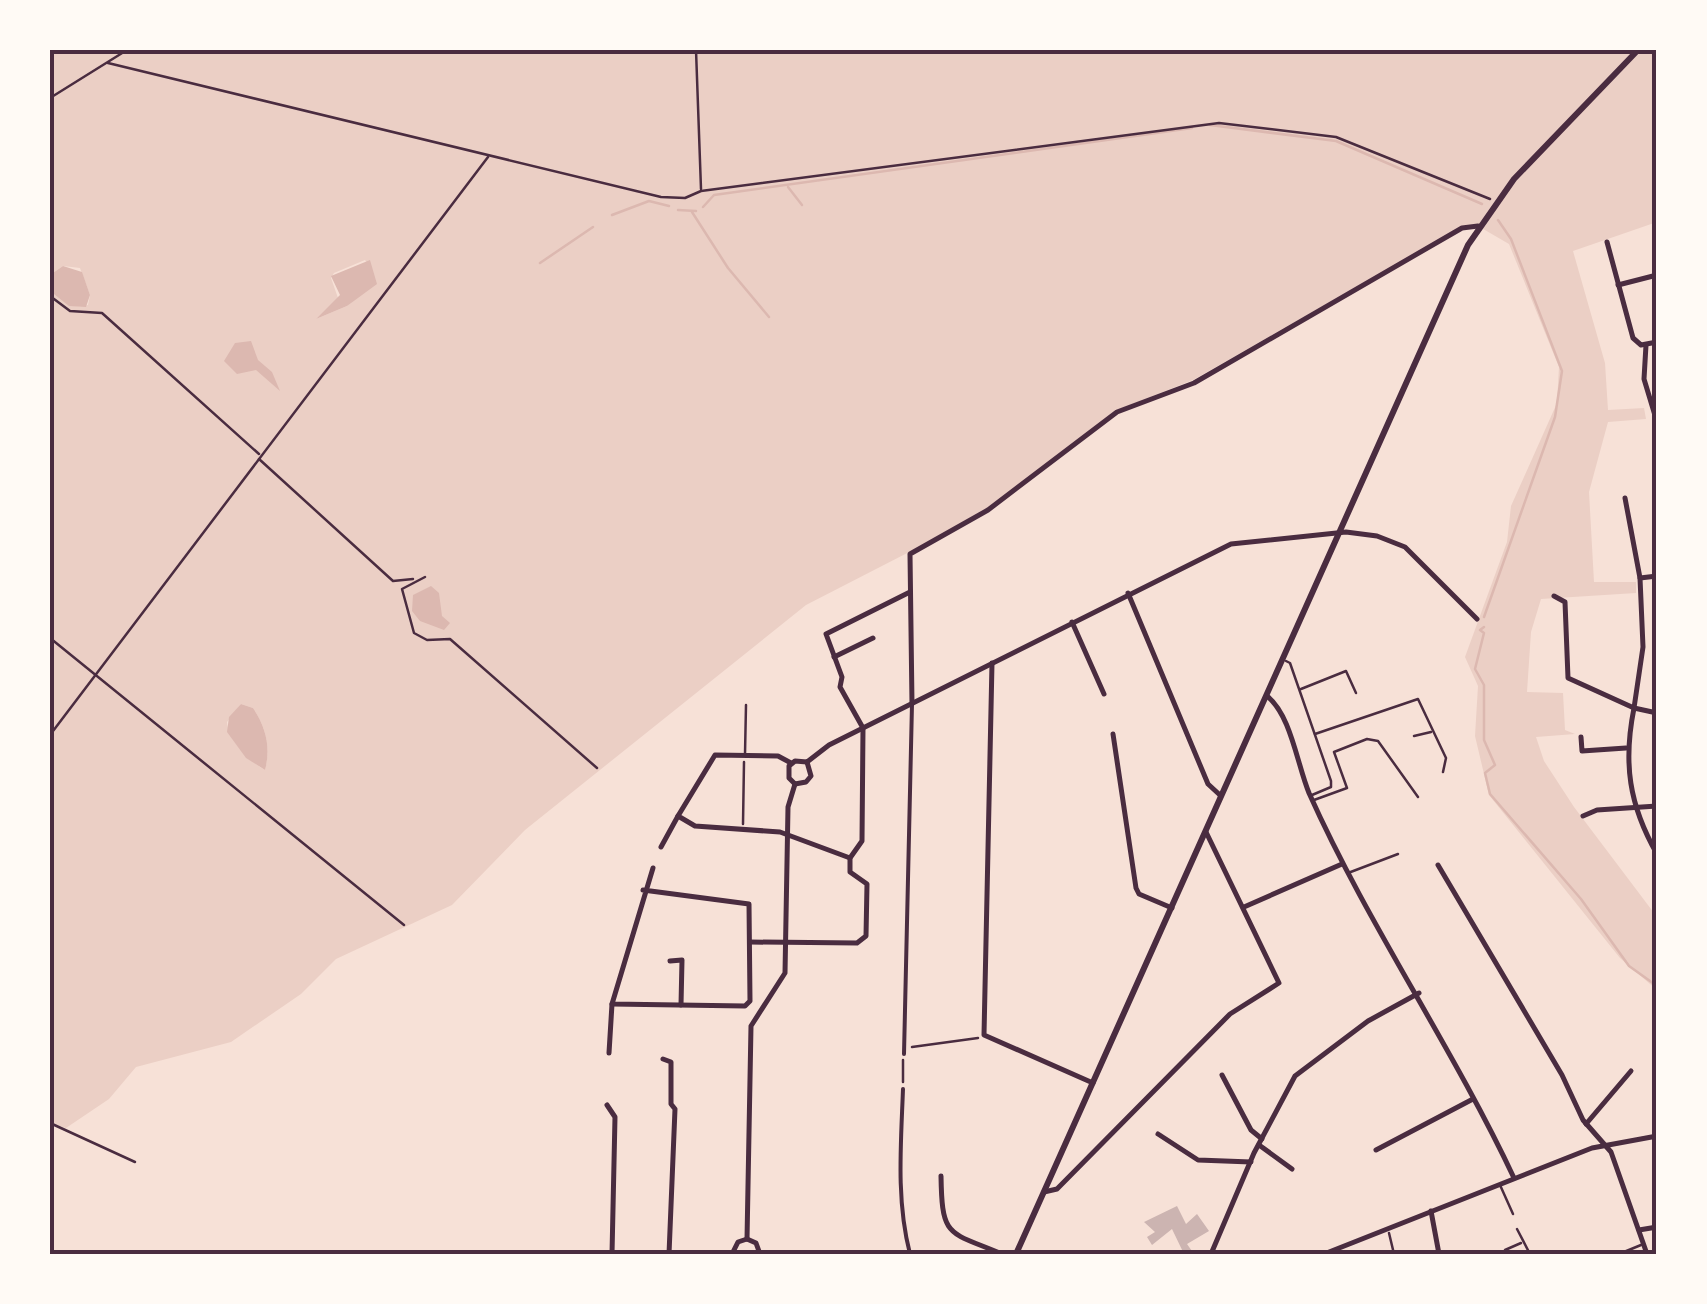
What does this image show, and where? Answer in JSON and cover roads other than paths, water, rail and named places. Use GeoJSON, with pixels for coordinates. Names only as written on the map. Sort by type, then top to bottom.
{"type":"FeatureCollection","features":[{"type":"Feature","properties":{"kind":"main road"},"geometry":{"type":"LineString","coordinates":[[1016,1254],[1478,226],[1493,200],[1638,50]]}},
{"type":"Feature","properties":{"kind":"street"},"geometry":{"type":"LineString","coordinates":[[904,1051],[912,704],[910,554],[988,510],[1116,412],[1194,383],[1462,228],[1478,226]]}},
{"type":"Feature","properties":{"kind":"street"},"geometry":{"type":"LineString","coordinates":[[1607,242],[1633,338],[1646,345],[1657,342]]}},
{"type":"Feature","properties":{"kind":"street"},"geometry":{"type":"LineString","coordinates":[[1618,285],[1657,274]]}},
{"type":"Feature","properties":{"kind":"street"},"geometry":{"type":"LineString","coordinates":[[1646,345],[1644,379],[1657,422]]}},
{"type":"Feature","properties":{"kind":"street"},"geometry":{"type":"LineString","coordinates":[[1626,498],[1640,578],[1643,647],[1626,748],[1634,807],[1657,854]]}},
{"type":"Feature","properties":{"kind":"street"},"geometry":{"type":"LineString","coordinates":[[661,847],[715,755],[778,756],[792,763],[807,762],[814,753],[862,728],[1230,544],[1339,533],[1377,536],[1405,547],[1476,619]]}},
{"type":"Feature","properties":{"kind":"street"},"geometry":{"type":"LineString","coordinates":[[1640,578],[1657,576]]}},
{"type":"Feature","properties":{"kind":"street"},"geometry":{"type":"LineString","coordinates":[[750,942],[857,943],[866,936],[867,884],[850,872],[850,858],[862,841],[862,728],[840,687],[842,677],[826,634],[911,592]]}},
{"type":"Feature","properties":{"kind":"street"},"geometry":{"type":"LineString","coordinates":[[1128,593],[1208,784],[1221,796]]}},
{"type":"Feature","properties":{"kind":"street"},"geometry":{"type":"LineString","coordinates":[[1554,596],[1565,602],[1568,678],[1634,708],[1657,712]]}},
{"type":"Feature","properties":{"kind":"street"},"geometry":{"type":"LineString","coordinates":[[1072,622],[1104,694]]}},
{"type":"Feature","properties":{"kind":"street"},"geometry":{"type":"LineString","coordinates":[[834,658],[873,638]]}},
{"type":"Feature","properties":{"kind":"street"},"geometry":{"type":"LineString","coordinates":[[992,664],[984,1034],[1093,1083]]}},
{"type":"Feature","properties":{"kind":"street"},"geometry":{"type":"LineString","coordinates":[[1267,696],[1277,707],[1311,798],[1347,874],[1419,993],[1514,1178]]}},
{"type":"Feature","properties":{"kind":"street"},"geometry":{"type":"LineString","coordinates":[[1113,734],[1136,888],[1140,894],[1172,908]]}},
{"type":"Feature","properties":{"kind":"street"},"geometry":{"type":"LineString","coordinates":[[1581,738],[1582,751],[1626,748]]}},
{"type":"Feature","properties":{"kind":"street"},"geometry":{"type":"LineString","coordinates":[[795,784],[806,782],[811,776],[807,762]]}},
{"type":"Feature","properties":{"kind":"street"},"geometry":{"type":"LineString","coordinates":[[792,763],[788,774],[795,784]]}},
{"type":"Feature","properties":{"kind":"street"},"geometry":{"type":"LineString","coordinates":[[747,1239],[751,1026],[786,974],[788,807],[795,784]]}},
{"type":"Feature","properties":{"kind":"street"},"geometry":{"type":"LineString","coordinates":[[1583,816],[1597,810],[1657,806]]}},
{"type":"Feature","properties":{"kind":"street"},"geometry":{"type":"LineString","coordinates":[[678,816],[696,826],[788,835],[850,858]]}},
{"type":"Feature","properties":{"kind":"street"},"geometry":{"type":"LineString","coordinates":[[1044,1192],[1057,1189],[1230,1014],[1280,982],[1206,832]]}},
{"type":"Feature","properties":{"kind":"street"},"geometry":{"type":"LineString","coordinates":[[1244,908],[1342,864]]}},
{"type":"Feature","properties":{"kind":"street"},"geometry":{"type":"LineString","coordinates":[[1438,865],[1562,1075],[1586,1124],[1611,1152],[1647,1254]]}},
{"type":"Feature","properties":{"kind":"street"},"geometry":{"type":"LineString","coordinates":[[609,1053],[612,1004],[643,890],[653,868]]}},
{"type":"Feature","properties":{"kind":"street"},"geometry":{"type":"LineString","coordinates":[[612,1004],[745,1006],[750,1001],[749,904],[643,890]]}},
{"type":"Feature","properties":{"kind":"street"},"geometry":{"type":"LineString","coordinates":[[670,960],[682,960],[681,1005]]}},
{"type":"Feature","properties":{"kind":"street"},"geometry":{"type":"LineString","coordinates":[[1211,1254],[1260,1142],[1305,1065],[1419,993]]}},
{"type":"Feature","properties":{"kind":"street"},"geometry":{"type":"LineString","coordinates":[[663,1059],[671,1062],[671,1104],[675,1109],[668,1254]]}},
{"type":"Feature","properties":{"kind":"street"},"geometry":{"type":"LineString","coordinates":[[1586,1124],[1632,1071]]}},
{"type":"Feature","properties":{"kind":"street"},"geometry":{"type":"LineString","coordinates":[[1222,1075],[1251,1130],[1292,1169]]}},
{"type":"Feature","properties":{"kind":"street"},"geometry":{"type":"LineString","coordinates":[[902,1089],[900,1180],[903,1225],[910,1254]]}},
{"type":"Feature","properties":{"kind":"street"},"geometry":{"type":"LineString","coordinates":[[1376,1150],[1473,1099]]}},
{"type":"Feature","properties":{"kind":"street"},"geometry":{"type":"LineString","coordinates":[[608,1105],[615,1118],[612,1254]]}},
{"type":"Feature","properties":{"kind":"street"},"geometry":{"type":"LineString","coordinates":[[1158,1134],[1198,1160],[1251,1162]]}},
{"type":"Feature","properties":{"kind":"street"},"geometry":{"type":"LineString","coordinates":[[1324,1254],[1603,1145],[1657,1136]]}},
{"type":"Feature","properties":{"kind":"street"},"geometry":{"type":"LineString","coordinates":[[941,1176],[941,1218],[950,1232],[1002,1254]]}},
{"type":"Feature","properties":{"kind":"street"},"geometry":{"type":"LineString","coordinates":[[1432,1211],[1439,1254]]}},
{"type":"Feature","properties":{"kind":"street"},"geometry":{"type":"LineString","coordinates":[[1639,1230],[1657,1227]]}},
{"type":"Feature","properties":{"kind":"street"},"geometry":{"type":"LineString","coordinates":[[732,1254],[738,1242],[747,1239],[756,1243],[760,1254]]}},
{"type":"Feature","properties":{"kind":"street"},"geometry":{"type":"LineString","coordinates":[[978,1254],[982,1245]]}},
{"type":"Feature","properties":{"kind":"lane"},"geometry":{"type":"LineString","coordinates":[[1283,660],[1290,663],[1332,781],[1331,787],[1311,798]]}},
{"type":"Feature","properties":{"kind":"lane"},"geometry":{"type":"LineString","coordinates":[[1300,689],[1346,671],[1356,694]]}},
{"type":"Feature","properties":{"kind":"lane"},"geometry":{"type":"LineString","coordinates":[[1315,734],[1418,699],[1446,758],[1443,772]]}},
{"type":"Feature","properties":{"kind":"lane"},"geometry":{"type":"LineString","coordinates":[[744,756],[746,705]]}},
{"type":"Feature","properties":{"kind":"lane"},"geometry":{"type":"LineString","coordinates":[[1414,736],[1432,732]]}},
{"type":"Feature","properties":{"kind":"lane"},"geometry":{"type":"LineString","coordinates":[[1311,798],[1347,788],[1334,752],[1367,739],[1378,741],[1418,797]]}},
{"type":"Feature","properties":{"kind":"lane"},"geometry":{"type":"LineString","coordinates":[[1347,874],[1398,854]]}},
{"type":"Feature","properties":{"kind":"lane"},"geometry":{"type":"LineString","coordinates":[[1499,1184],[1513,1214]]}},
{"type":"Feature","properties":{"kind":"lane"},"geometry":{"type":"LineString","coordinates":[[1517,1229],[1530,1254]]}},
{"type":"Feature","properties":{"kind":"lane"},"geometry":{"type":"LineString","coordinates":[[1505,1250],[1523,1242]]}},
{"type":"Feature","properties":{"kind":"lane"},"geometry":{"type":"LineString","coordinates":[[1619,1254],[1644,1244]]}},
{"type":"Feature","properties":{"kind":"waterway"},"geometry":{"type":"LineString","coordinates":[[1210,125],[1336,141],[1482,204]]}},
{"type":"Feature","properties":{"kind":"waterway"},"geometry":{"type":"LineString","coordinates":[[703,207],[714,195],[1192,128]]}},
{"type":"Feature","properties":{"kind":"waterway"},"geometry":{"type":"LineString","coordinates":[[788,187],[802,205]]}},
{"type":"Feature","properties":{"kind":"waterway"},"geometry":{"type":"LineString","coordinates":[[612,215],[649,201],[669,206]]}},
{"type":"Feature","properties":{"kind":"waterway"},"geometry":{"type":"LineString","coordinates":[[678,210],[696,211]]}},
{"type":"Feature","properties":{"kind":"waterway"},"geometry":{"type":"LineString","coordinates":[[692,212],[728,268],[769,317]]}},
{"type":"Feature","properties":{"kind":"waterway"},"geometry":{"type":"LineString","coordinates":[[1484,617],[1555,417],[1562,371],[1511,239],[1498,220]]}},
{"type":"Feature","properties":{"kind":"waterway"},"geometry":{"type":"LineString","coordinates":[[540,263],[593,227]]}},
{"type":"Feature","properties":{"kind":"waterway"},"geometry":{"type":"LineString","coordinates":[[1484,627],[1480,630],[1484,633],[1475,669],[1484,685],[1484,740],[1495,765],[1485,773],[1490,794],[1581,899],[1629,966],[1657,986]]}}]}
